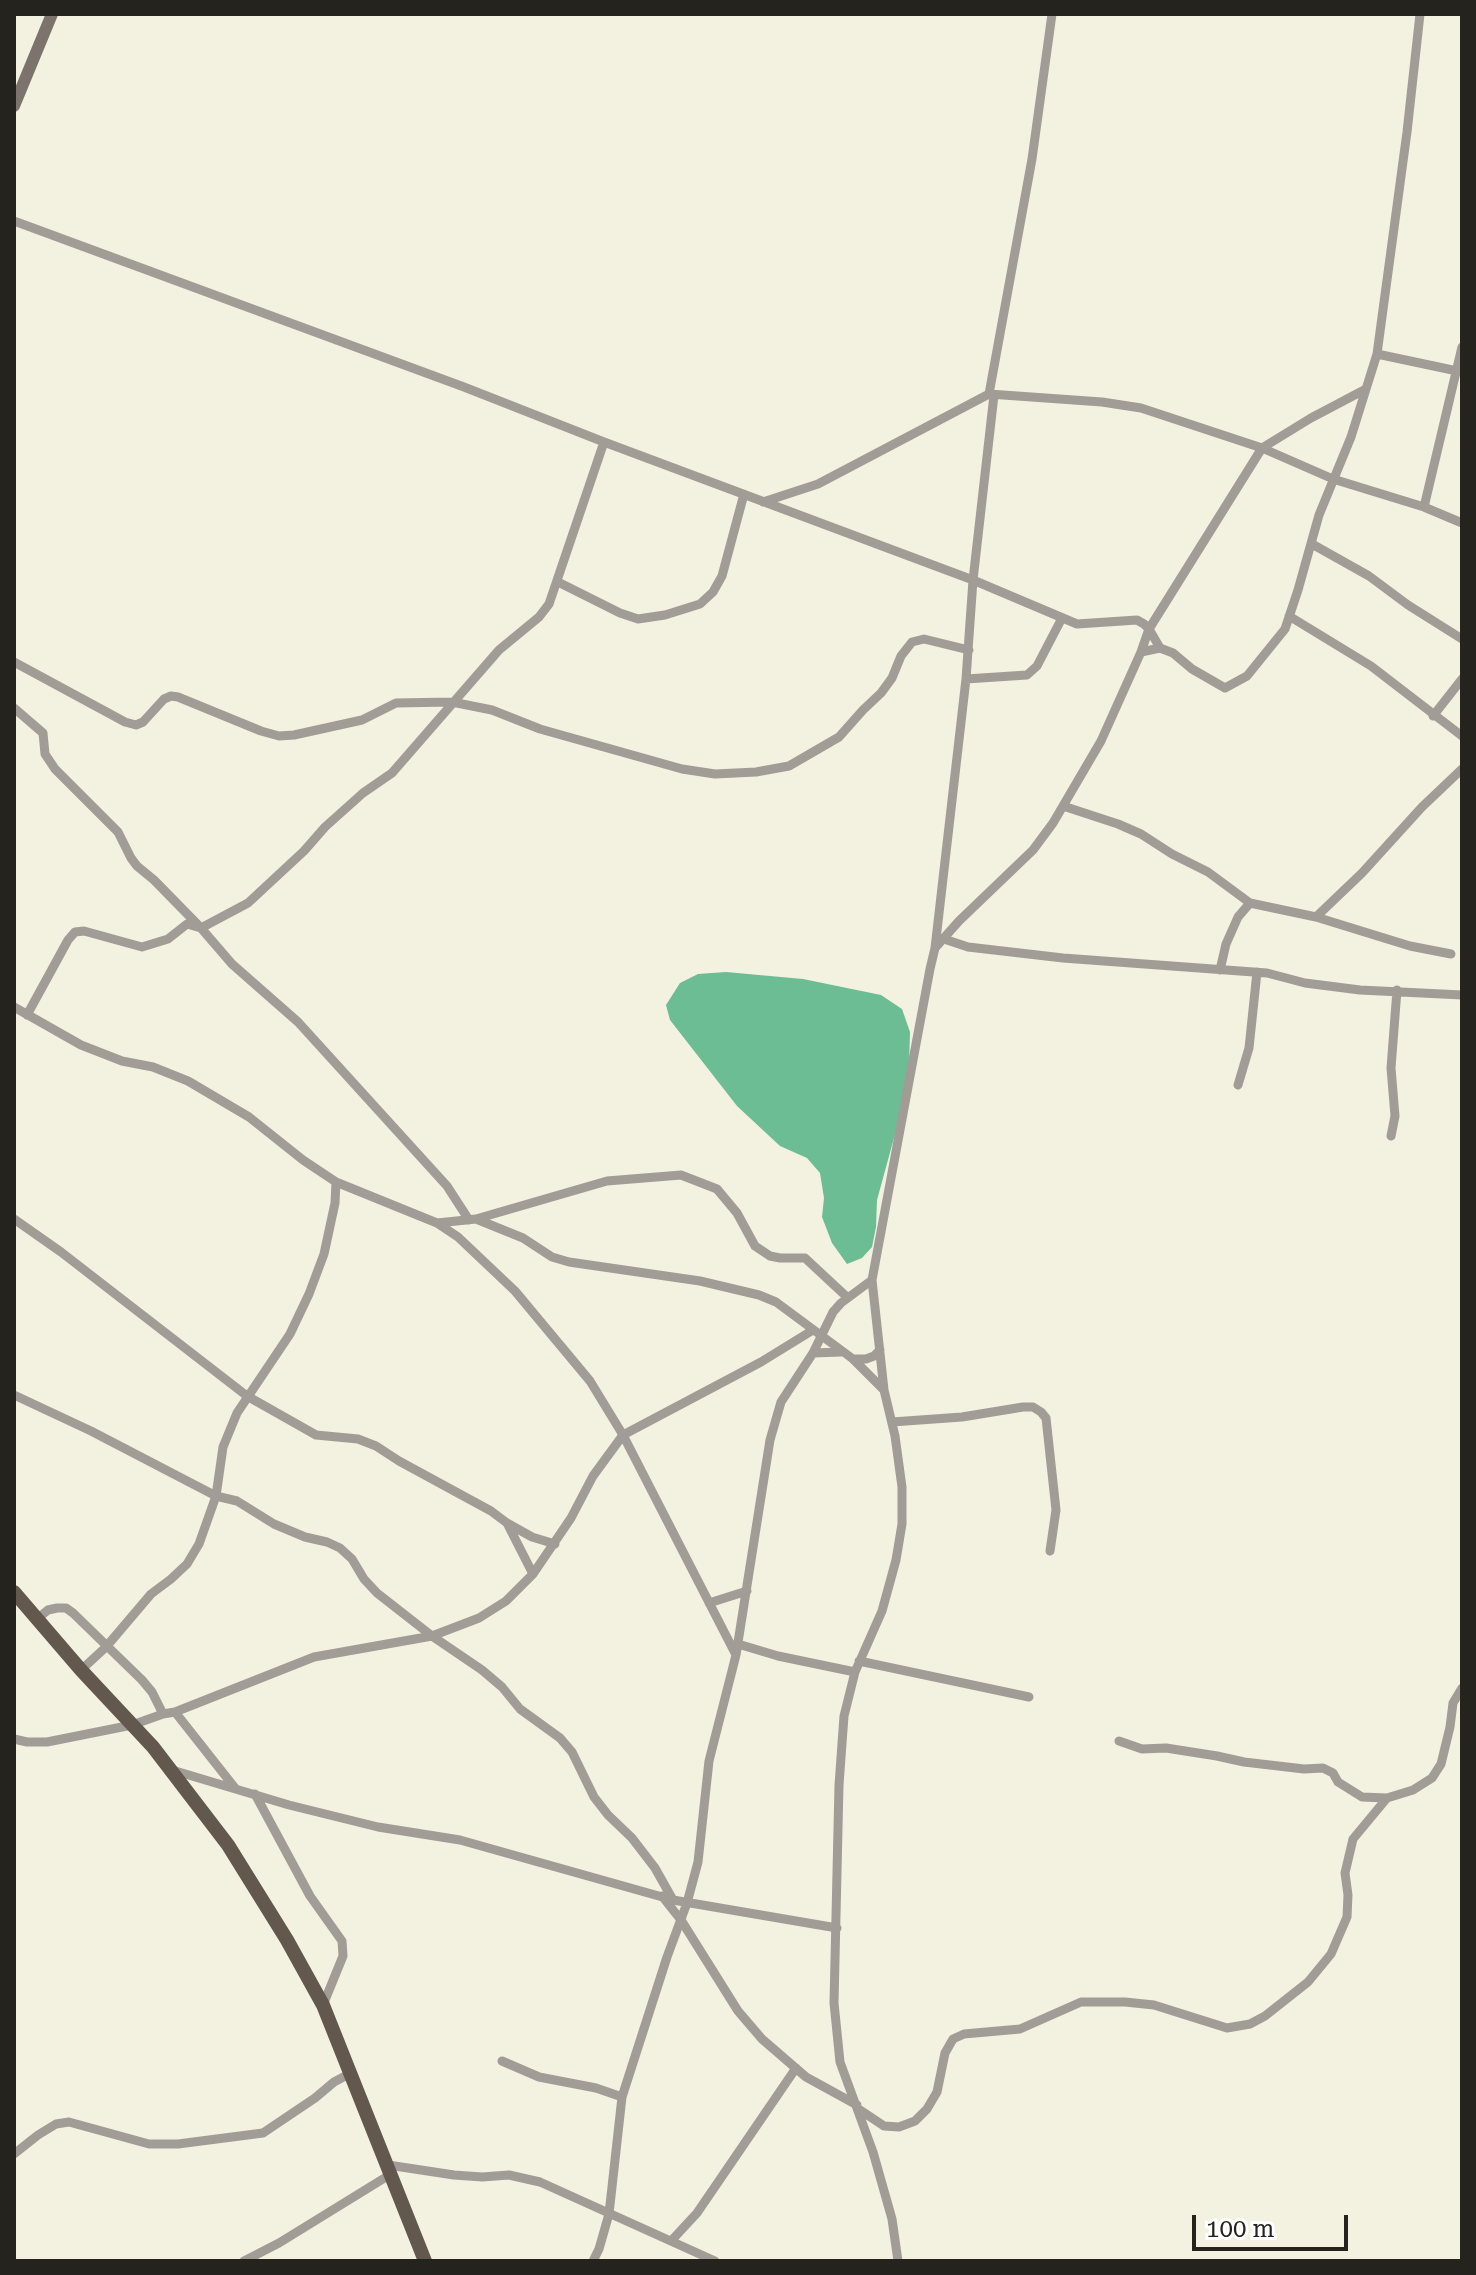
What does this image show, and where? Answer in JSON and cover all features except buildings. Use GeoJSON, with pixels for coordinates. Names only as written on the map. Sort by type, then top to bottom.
{"type":"FeatureCollection","features":[{"type":"Feature","properties":{"kind":"main road"},"geometry":{"type":"LineString","coordinates":[[14,106],[52,14]]}},
{"type":"Feature","properties":{"kind":"main road"},"geometry":{"type":"LineString","coordinates":[[14,1592],[153,1747],[228,1845],[287,1940],[323,2005],[425,2261]]}},
{"type":"Feature","properties":{"kind":"street"},"geometry":{"type":"LineString","coordinates":[[898,2261],[892,2219],[873,2152],[840,2062],[834,2003],[839,1785],[844,1716],[855,1672],[882,1611],[902,1524],[902,1487],[884,1390],[872,1280],[935,948],[969,650],[992,394],[1032,159],[1052,14]]}},
{"type":"Feature","properties":{"kind":"street"},"geometry":{"type":"LineString","coordinates":[[1141,652],[1160,648],[1173,653],[1192,669],[1225,688],[1247,676],[1285,629],[1319,515],[1351,437],[1377,354],[1420,14]]}},
{"type":"Feature","properties":{"kind":"street"},"geometry":{"type":"LineString","coordinates":[[14,221],[458,384],[973,580],[1077,624],[1137,620],[1149,629],[1160,648]]}},
{"type":"Feature","properties":{"kind":"street"},"geometry":{"type":"LineString","coordinates":[[1424,507],[1459,372],[1462,347]]}},
{"type":"Feature","properties":{"kind":"street"},"geometry":{"type":"LineString","coordinates":[[1377,354],[1459,372]]}},
{"type":"Feature","properties":{"kind":"street"},"geometry":{"type":"LineString","coordinates":[[935,948],[1033,850],[1063,806],[1101,741],[1149,629],[1262,448],[1366,389]]}},
{"type":"Feature","properties":{"kind":"street"},"geometry":{"type":"LineString","coordinates":[[763,502],[818,484],[992,394],[1141,408],[1262,448],[1333,479],[1424,507],[1462,523]]}},
{"type":"Feature","properties":{"kind":"street"},"geometry":{"type":"LineString","coordinates":[[201,928],[248,903],[325,827],[363,793],[392,773],[499,650],[539,617],[549,604],[558,582],[604,442]]}},
{"type":"Feature","properties":{"kind":"street"},"geometry":{"type":"LineString","coordinates":[[558,582],[638,619],[665,615],[700,604],[713,592],[722,576],[744,494]]}},
{"type":"Feature","properties":{"kind":"street"},"geometry":{"type":"LineString","coordinates":[[1312,544],[1369,576],[1462,639]]}},
{"type":"Feature","properties":{"kind":"street"},"geometry":{"type":"LineString","coordinates":[[1289,616],[1371,666],[1462,736]]}},
{"type":"Feature","properties":{"kind":"street"},"geometry":{"type":"LineString","coordinates":[[966,679],[1027,675],[1037,666],[1062,618]]}},
{"type":"Feature","properties":{"kind":"street"},"geometry":{"type":"LineString","coordinates":[[14,662],[136,725],[171,696],[279,736],[362,720],[396,703],[452,702],[492,710],[540,729],[682,769],[715,774],[756,772],[789,766],[839,737],[881,693],[912,642],[924,639],[969,650]]}},
{"type":"Feature","properties":{"kind":"street"},"geometry":{"type":"LineString","coordinates":[[1433,716],[1462,679]]}},
{"type":"Feature","properties":{"kind":"street"},"geometry":{"type":"LineString","coordinates":[[14,708],[43,733],[45,754],[55,769],[118,832],[137,866],[201,928],[232,964],[298,1022],[447,1186],[472,1219],[523,1238],[552,1257],[569,1262],[700,1281],[776,1302],[853,1359],[884,1390]]}},
{"type":"Feature","properties":{"kind":"street"},"geometry":{"type":"LineString","coordinates":[[1316,917],[1462,769]]}},
{"type":"Feature","properties":{"kind":"street"},"geometry":{"type":"LineString","coordinates":[[1063,806],[1141,834],[1208,872],[1250,903],[1316,917],[1410,946],[1451,954]]}},
{"type":"Feature","properties":{"kind":"street"},"geometry":{"type":"LineString","coordinates":[[1220,970],[1226,944],[1238,917],[1250,903]]}},
{"type":"Feature","properties":{"kind":"street"},"geometry":{"type":"LineString","coordinates":[[27,1015],[75,932],[84,931],[142,947],[168,939],[187,924],[201,928]]}},
{"type":"Feature","properties":{"kind":"street"},"geometry":{"type":"LineString","coordinates":[[944,939],[968,947],[1063,958],[1257,972],[1360,990],[1462,995]]}},
{"type":"Feature","properties":{"kind":"street"},"geometry":{"type":"LineString","coordinates":[[1238,1085],[1249,1048],[1257,972]]}},
{"type":"Feature","properties":{"kind":"street"},"geometry":{"type":"LineString","coordinates":[[1391,1136],[1395,1116],[1391,1068],[1397,990]]}},
{"type":"Feature","properties":{"kind":"street"},"geometry":{"type":"LineString","coordinates":[[14,1007],[81,1045],[188,1081],[249,1117],[336,1182],[437,1223],[458,1237],[524,1301],[590,1381],[623,1435],[736,1655]]}},
{"type":"Feature","properties":{"kind":"street"},"geometry":{"type":"LineString","coordinates":[[437,1223],[472,1219],[607,1181],[681,1175],[717,1189],[737,1213],[755,1246],[770,1256],[805,1258],[848,1298]]}},
{"type":"Feature","properties":{"kind":"street"},"geometry":{"type":"LineString","coordinates":[[81,1670],[106,1647],[151,1594],[187,1564],[199,1544],[216,1496],[223,1447],[237,1413],[290,1334],[309,1294],[324,1254],[335,1203],[336,1182]]}},
{"type":"Feature","properties":{"kind":"street"},"geometry":{"type":"LineString","coordinates":[[14,1219],[247,1396],[316,1435],[358,1439],[376,1446],[532,1537],[555,1544]]}},
{"type":"Feature","properties":{"kind":"street"},"geometry":{"type":"LineString","coordinates":[[593,2261],[609,2214],[622,2097],[698,1862],[709,1761],[736,1655],[770,1440],[781,1402],[813,1353],[817,1334],[833,1312],[872,1280]]}},
{"type":"Feature","properties":{"kind":"street"},"geometry":{"type":"LineString","coordinates":[[14,1739],[47,1742],[132,1725],[175,1712],[314,1657],[432,1636],[479,1618],[506,1601],[533,1574],[571,1518],[593,1476],[623,1435],[817,1334]]}},
{"type":"Feature","properties":{"kind":"street"},"geometry":{"type":"LineString","coordinates":[[853,1359],[866,1359],[880,1350]]}},
{"type":"Feature","properties":{"kind":"street"},"geometry":{"type":"LineString","coordinates":[[813,1353],[842,1352]]}},
{"type":"Feature","properties":{"kind":"street"},"geometry":{"type":"LineString","coordinates":[[14,1395],[216,1496],[237,1501],[284,1528],[340,1548],[377,1593],[482,1670],[502,1687],[520,1709],[566,1745],[594,1797],[632,1838],[655,1868],[673,1900]]}},
{"type":"Feature","properties":{"kind":"street"},"geometry":{"type":"LineString","coordinates":[[892,1422],[962,1417],[1023,1407],[1033,1407],[1041,1412],[1046,1418],[1056,1510],[1050,1551]]}},
{"type":"Feature","properties":{"kind":"street"},"geometry":{"type":"LineString","coordinates":[[507,1523],[533,1574]]}},
{"type":"Feature","properties":{"kind":"street"},"geometry":{"type":"LineString","coordinates":[[709,1603],[747,1591]]}},
{"type":"Feature","properties":{"kind":"street"},"geometry":{"type":"LineString","coordinates":[[37,1619],[48,1610],[66,1608],[152,1692],[163,1714]]}},
{"type":"Feature","properties":{"kind":"street"},"geometry":{"type":"LineString","coordinates":[[738,1644],[855,1672]]}},
{"type":"Feature","properties":{"kind":"street"},"geometry":{"type":"LineString","coordinates":[[859,1661],[1029,1697]]}},
{"type":"Feature","properties":{"kind":"street"},"geometry":{"type":"LineString","coordinates":[[1119,1741],[1142,1749],[1166,1748],[1244,1762],[1304,1769],[1323,1768],[1362,1797],[1387,1798],[1413,1790],[1432,1778],[1441,1764],[1453,1703],[1462,1688]]}},
{"type":"Feature","properties":{"kind":"street"},"geometry":{"type":"LineString","coordinates":[[175,1712],[235,1788]]}},
{"type":"Feature","properties":{"kind":"street"},"geometry":{"type":"LineString","coordinates":[[169,1769],[378,1827],[460,1840],[673,1900],[837,1928]]}},
{"type":"Feature","properties":{"kind":"street"},"geometry":{"type":"LineString","coordinates":[[255,1794],[310,1896],[342,1941],[343,1956],[323,2005]]}},
{"type":"Feature","properties":{"kind":"street"},"geometry":{"type":"LineString","coordinates":[[662,1896],[681,1920],[738,2011],[762,2039],[806,2077],[884,2126],[899,2127],[915,2121],[927,2109],[937,2092],[945,2053],[953,2039],[964,2034],[1020,2029],[1081,2002],[1154,2005],[1227,2028],[1250,2024],[1265,2016],[1308,1982],[1331,1954],[1347,1917],[1345,1873],[1353,1839],[1387,1798]]}},
{"type":"Feature","properties":{"kind":"street"},"geometry":{"type":"LineString","coordinates":[[502,2061],[539,2077],[596,2088],[622,2097]]}},
{"type":"Feature","properties":{"kind":"street"},"geometry":{"type":"LineString","coordinates":[[672,2240],[697,2213],[796,2068]]}},
{"type":"Feature","properties":{"kind":"street"},"geometry":{"type":"LineString","coordinates":[[14,2154],[56,2124],[69,2122],[149,2144],[178,2144],[263,2133],[351,2073]]}},
{"type":"Feature","properties":{"kind":"street"},"geometry":{"type":"LineString","coordinates":[[244,2261],[279,2243],[390,2170],[482,2177],[509,2175],[540,2182],[715,2261]]}},
{"type":"Feature","properties":{"kind":"shaded area"},"geometry":{"type":"Polygon","coordinates":[[[726,972],[803,979],[881,995],[902,1009],[910,1032],[909,1065],[897,1127],[877,1200],[872,1247],[862,1258],[847,1264],[832,1243],[822,1217],[824,1198],[820,1173],[807,1158],[780,1146],[737,1106],[670,1020],[666,1005],[680,983],[698,974],[726,972]]]}}]}
